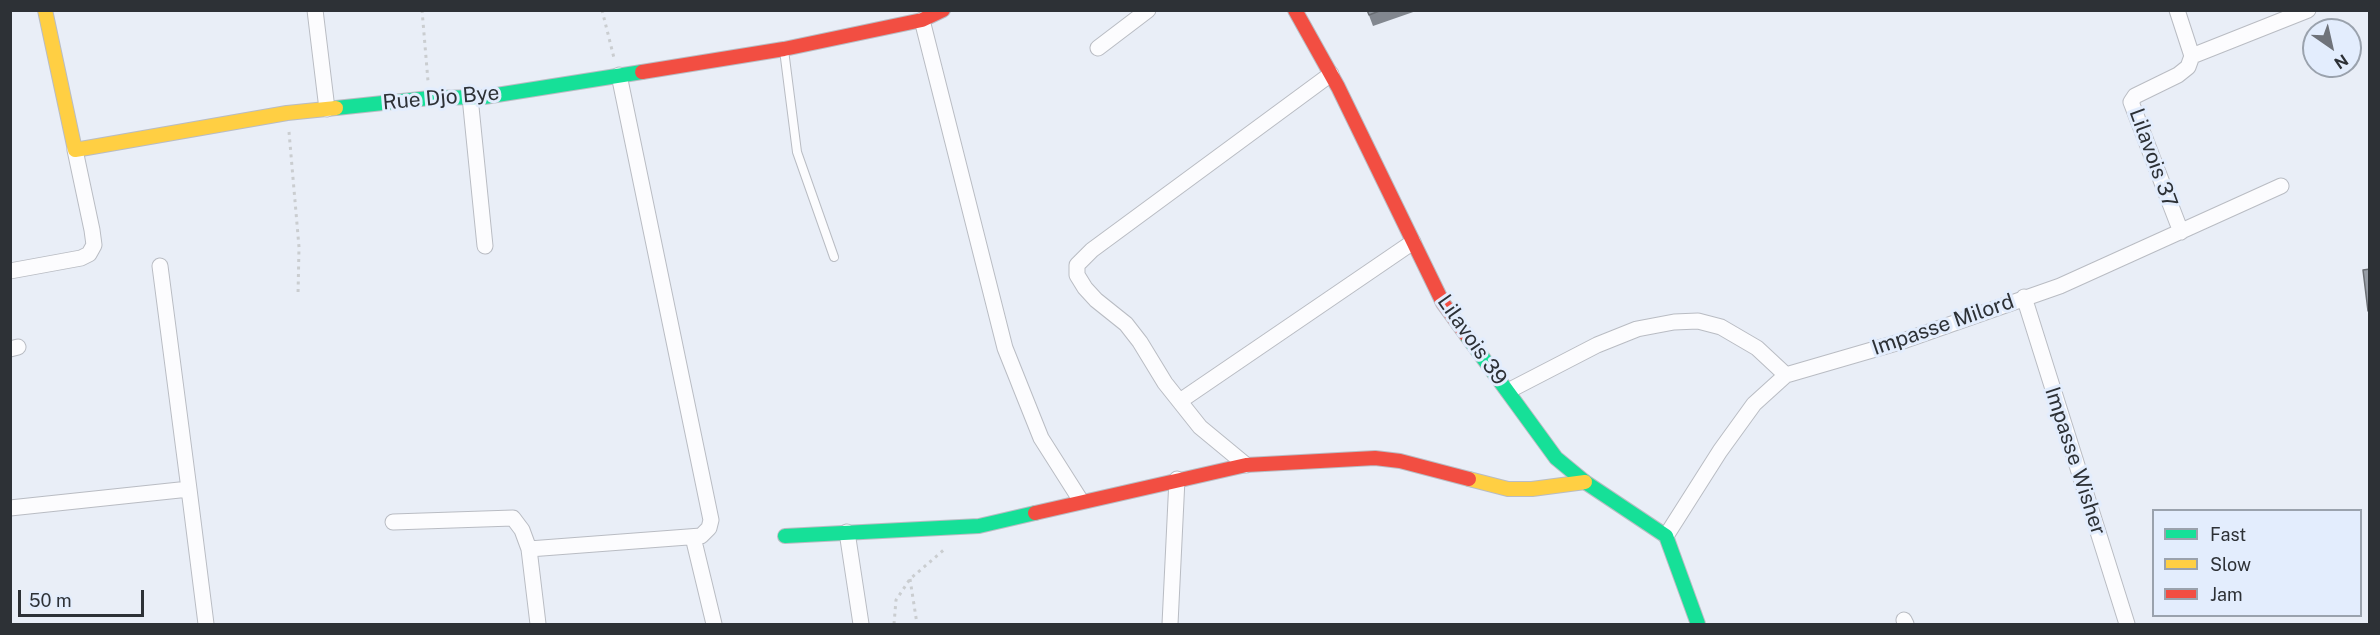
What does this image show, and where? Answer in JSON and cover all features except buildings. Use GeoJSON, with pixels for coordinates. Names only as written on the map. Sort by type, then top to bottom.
{"type":"FeatureCollection","features":[{"type":"Feature","properties":{"kind":"street"},"geometry":{"type":"LineString","coordinates":[[10,271],[81,258],[89,254],[94,245],[45,10]]}},
{"type":"Feature","properties":{"kind":"street"},"geometry":{"type":"LineString","coordinates":[[315,10],[327,109]]}},
{"type":"Feature","properties":{"kind":"street","name":"Rue Djo Bye"},"geometry":{"type":"LineString","coordinates":[[75,150],[287,113],[430,98],[470,97],[619,75],[784,48],[921,20],[944,10]]}},
{"type":"Feature","properties":{"kind":"street"},"geometry":{"type":"LineString","coordinates":[[1098,48],[1149,10]]}},
{"type":"Feature","properties":{"kind":"street","name":"Lilavois 39"},"geometry":{"type":"LineString","coordinates":[[1295,10],[1331,74],[1443,303],[1557,458],[1585,482],[1666,536]]}},
{"type":"Feature","properties":{"kind":"street"},"geometry":{"type":"LineString","coordinates":[[2177,10],[2192,56],[2308,10]]}},
{"type":"Feature","properties":{"kind":"street"},"geometry":{"type":"LineString","coordinates":[[921,20],[1005,348],[1041,438],[1081,501]]}},
{"type":"Feature","properties":{"kind":"street","name":"Lilavois 37"},"geometry":{"type":"LineString","coordinates":[[2181,232],[2131,102],[2135,96],[2178,75],[2188,67],[2192,56]]}},
{"type":"Feature","properties":{"kind":"street"},"geometry":{"type":"LineString","coordinates":[[1246,465],[1200,427],[1155,368],[1126,324],[1085,288],[1077,275],[1077,265],[1092,250],[1331,74]]}},
{"type":"Feature","properties":{"kind":"street"},"geometry":{"type":"LineString","coordinates":[[529,549],[693,537],[705,534],[711,520],[619,75]]}},
{"type":"Feature","properties":{"kind":"street"},"geometry":{"type":"LineString","coordinates":[[470,97],[485,246]]}},
{"type":"Feature","properties":{"kind":"street","name":"Impasse Milord"},"geometry":{"type":"LineString","coordinates":[[1666,536],[1720,451],[1754,404],[1786,375],[1903,341],[2060,286],[2281,186]]}},
{"type":"Feature","properties":{"kind":"street"},"geometry":{"type":"LineString","coordinates":[[1180,401],[1413,242]]}},
{"type":"Feature","properties":{"kind":"street"},"geometry":{"type":"LineString","coordinates":[[160,266],[206,624]]}},
{"type":"Feature","properties":{"kind":"street","name":"Impasse Wisher"},"geometry":{"type":"LineString","coordinates":[[2024,297],[2127,624]]}},
{"type":"Feature","properties":{"kind":"street"},"geometry":{"type":"LineString","coordinates":[[1508,391],[1597,345],[1637,329],[1674,322],[1698,321],[1721,327],[1757,348],[1786,375]]}},
{"type":"Feature","properties":{"kind":"street"},"geometry":{"type":"LineString","coordinates":[[785,536],[979,526],[1246,465],[1375,458],[1411,464],[1508,489],[1532,489],[1585,482]]}},
{"type":"Feature","properties":{"kind":"street"},"geometry":{"type":"LineString","coordinates":[[1170,624],[1177,479]]}},
{"type":"Feature","properties":{"kind":"street"},"geometry":{"type":"LineString","coordinates":[[10,508],[189,489]]}},
{"type":"Feature","properties":{"kind":"street"},"geometry":{"type":"LineString","coordinates":[[393,522],[513,518],[522,530],[529,549],[538,624]]}},
{"type":"Feature","properties":{"kind":"street"},"geometry":{"type":"LineString","coordinates":[[847,532],[861,624]]}},
{"type":"Feature","properties":{"kind":"street"},"geometry":{"type":"LineString","coordinates":[[1666,536],[1698,624]]}},
{"type":"Feature","properties":{"kind":"street"},"geometry":{"type":"LineString","coordinates":[[693,537],[714,624]]}},
{"type":"Feature","properties":{"kind":"lane"},"geometry":{"type":"LineString","coordinates":[[784,48],[797,152],[834,257]]}},
{"type":"Feature","properties":{"kind":"path"},"geometry":{"type":"LineString","coordinates":[[422,10],[430,98]]}},
{"type":"Feature","properties":{"kind":"path"},"geometry":{"type":"LineString","coordinates":[[602,10],[619,75]]}},
{"type":"Feature","properties":{"kind":"path"},"geometry":{"type":"LineString","coordinates":[[287,113],[298,247],[298,295]]}},
{"type":"Feature","properties":{"kind":"path"},"geometry":{"type":"LineString","coordinates":[[894,624],[896,600],[910,579],[950,545]]}},
{"type":"Feature","properties":{"kind":"path"},"geometry":{"type":"LineString","coordinates":[[910,579],[917,624]]}},
{"type":"Feature","properties":{"kind":"traffic: fast"},"geometry":{"type":"LineString","coordinates":[[336,108],[430,98],[484,97],[642,72]]}},
{"type":"Feature","properties":{"kind":"traffic: fast"},"geometry":{"type":"LineString","coordinates":[[1467,336],[1556,458],[1585,482],[1666,536],[1698,624]]}},
{"type":"Feature","properties":{"kind":"traffic: fast"},"geometry":{"type":"LineString","coordinates":[[785,536],[979,526],[1035,513]]}},
{"type":"Feature","properties":{"kind":"traffic: slow"},"geometry":{"type":"LineString","coordinates":[[45,10],[75,150],[287,113],[336,108]]}},
{"type":"Feature","properties":{"kind":"traffic: slow"},"geometry":{"type":"LineString","coordinates":[[1469,479],[1508,489],[1532,489],[1585,482]]}},
{"type":"Feature","properties":{"kind":"traffic: jam"},"geometry":{"type":"LineString","coordinates":[[642,72],[784,49],[922,20],[943,10]]}},
{"type":"Feature","properties":{"kind":"traffic: jam"},"geometry":{"type":"LineString","coordinates":[[1295,10],[1338,87],[1443,303],[1467,336]]}},
{"type":"Feature","properties":{"kind":"traffic: jam"},"geometry":{"type":"LineString","coordinates":[[1035,513],[1246,465],[1375,458],[1400,461],[1469,479]]}}]}
